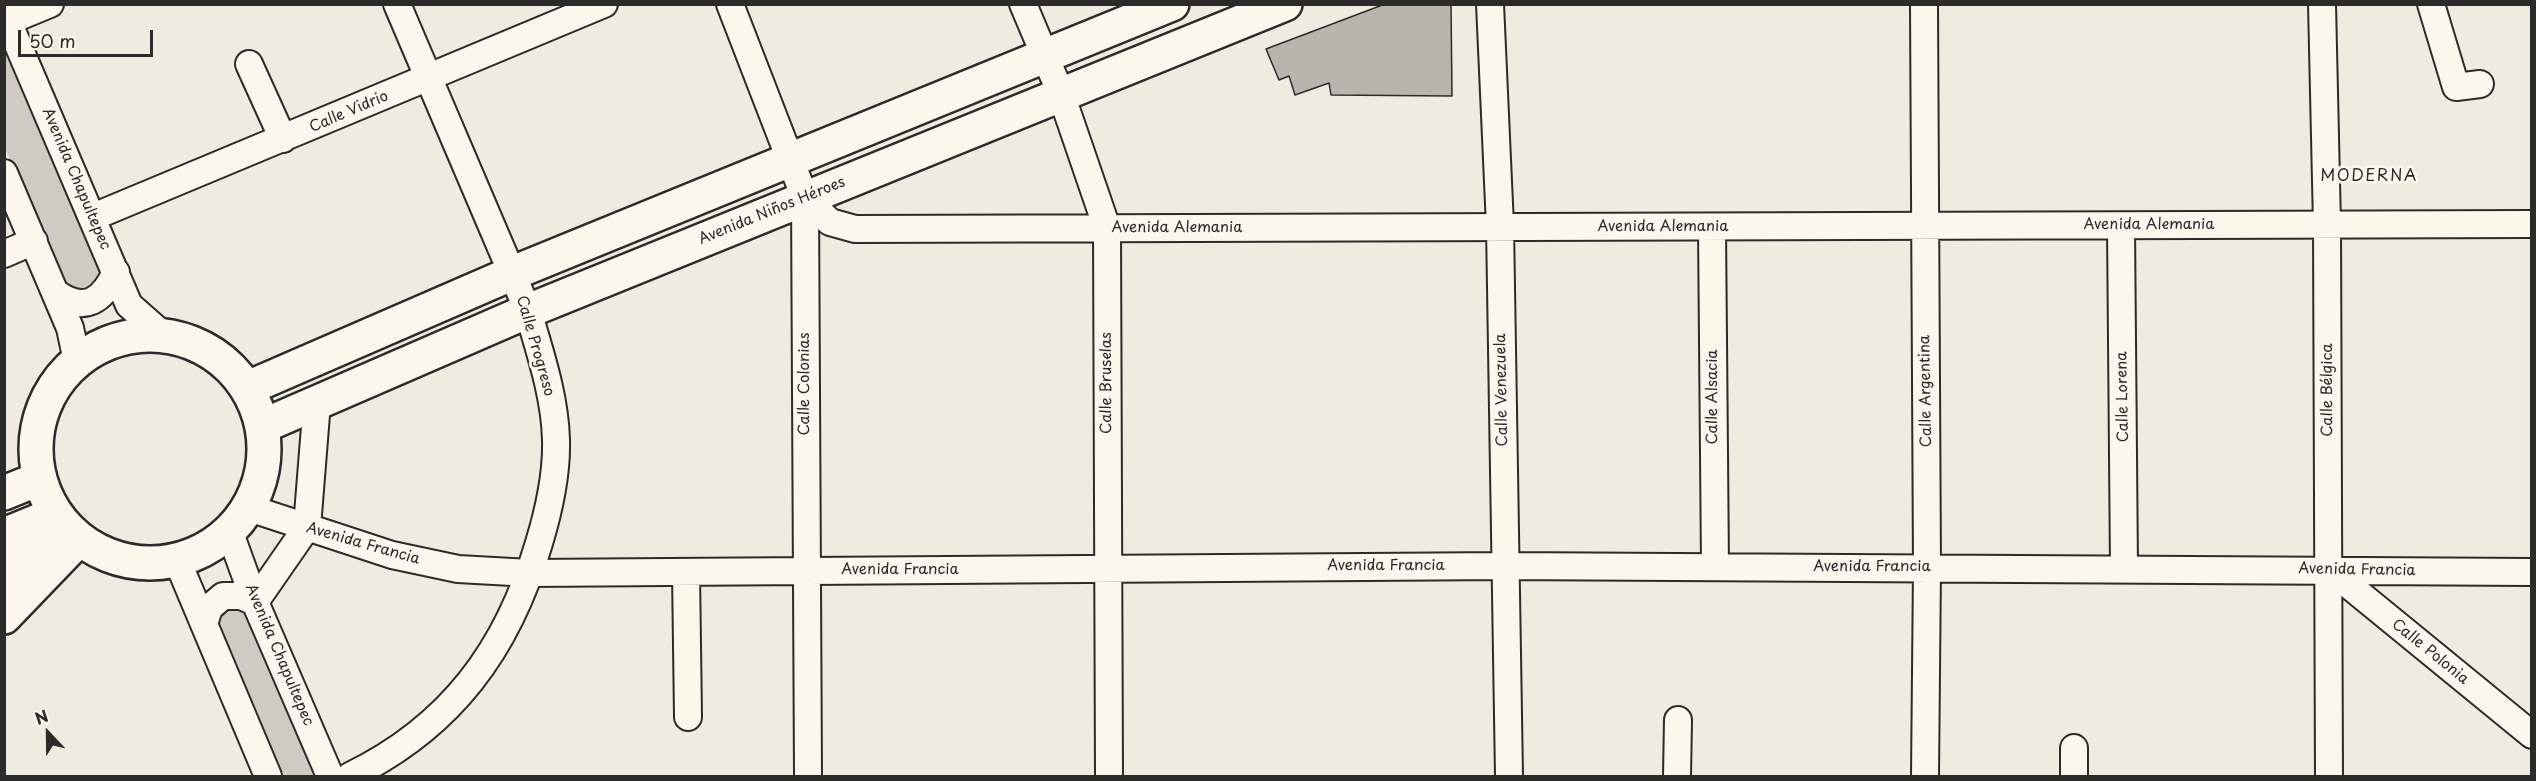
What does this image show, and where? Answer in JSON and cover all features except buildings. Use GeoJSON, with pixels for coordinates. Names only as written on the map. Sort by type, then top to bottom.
{"type":"FeatureCollection","features":[{"type":"Feature","properties":{"kind":"main road"},"geometry":{"type":"LineString","coordinates":[[248,388],[513,273],[1172,4]]}},
{"type":"Feature","properties":{"kind":"main road","name":"Avenida Niños Héroes"},"geometry":{"type":"LineString","coordinates":[[263,426],[528,311],[1285,4]]}},
{"type":"Feature","properties":{"kind":"main road"},"geometry":{"type":"LineString","coordinates":[[140,335],[163,335],[188,341],[211,352],[232,368],[248,388],[263,426],[265,454],[260,482],[239,521],[203,551],[177,560],[145,564],[121,560],[99,552],[64,524],[38,478],[35,446],[40,414],[54,385],[77,362],[96,349],[117,340],[140,335]]}},
{"type":"Feature","properties":{"kind":"main road"},"geometry":{"type":"LineString","coordinates":[[4,493],[38,478]]}},
{"type":"Feature","properties":{"kind":"main road"},"geometry":{"type":"LineString","coordinates":[[4,536],[64,524]]}},
{"type":"Feature","properties":{"kind":"main road"},"geometry":{"type":"LineString","coordinates":[[4,577],[64,524]]}},
{"type":"Feature","properties":{"kind":"main road"},"geometry":{"type":"LineString","coordinates":[[4,617],[64,524]]}},
{"type":"Feature","properties":{"kind":"street"},"geometry":{"type":"LineString","coordinates":[[6,19],[50,4]]}},
{"type":"Feature","properties":{"kind":"street","name":"Calle Progreso"},"geometry":{"type":"LineString","coordinates":[[350,777],[411,738],[452,704],[487,662],[511,622],[530,573],[553,485],[556,441],[554,414],[544,364],[528,311],[398,4]]}},
{"type":"Feature","properties":{"kind":"street","name":"Calle Vidrio"},"geometry":{"type":"LineString","coordinates":[[93,217],[283,140],[604,4]]}},
{"type":"Feature","properties":{"kind":"street","name":"Calle Colonias"},"geometry":{"type":"LineString","coordinates":[[730,4],[792,159],[805,198],[805,571],[808,777]]}},
{"type":"Feature","properties":{"kind":"street","name":"Calle Bruselas"},"geometry":{"type":"LineString","coordinates":[[1023,4],[1061,94],[1107,228],[1106,568],[1109,777]]}},
{"type":"Feature","properties":{"kind":"street","name":"Calle Venezuela"},"geometry":{"type":"LineString","coordinates":[[1490,4],[1500,226],[1509,777]]}},
{"type":"Feature","properties":{"kind":"street","name":"Calle Argentina"},"geometry":{"type":"LineString","coordinates":[[1924,4],[1927,568],[1925,777]]}},
{"type":"Feature","properties":{"kind":"street","name":"Calle Bélgica"},"geometry":{"type":"LineString","coordinates":[[2322,4],[2327,225],[2329,777]]}},
{"type":"Feature","properties":{"kind":"street"},"geometry":{"type":"LineString","coordinates":[[2431,4],[2456,87],[2480,84]]}},
{"type":"Feature","properties":{"kind":"street","name":"Avenida Chapultepec"},"geometry":{"type":"LineString","coordinates":[[6,19],[129,305],[163,335]]}},
{"type":"Feature","properties":{"kind":"street"},"geometry":{"type":"LineString","coordinates":[[249,64],[283,140]]}},
{"type":"Feature","properties":{"kind":"street"},"geometry":{"type":"LineString","coordinates":[[4,173],[70,328],[77,362]]}},
{"type":"Feature","properties":{"kind":"street","name":"Avenida Alemania"},"geometry":{"type":"LineString","coordinates":[[805,198],[830,222],[855,229],[2532,224]]}},
{"type":"Feature","properties":{"kind":"street","name":"Calle Lorena"},"geometry":{"type":"LineString","coordinates":[[2121,226],[2124,568]]}},
{"type":"Feature","properties":{"kind":"street","name":"Calle Alsacia"},"geometry":{"type":"LineString","coordinates":[[1712,227],[1715,567]]}},
{"type":"Feature","properties":{"kind":"street"},"geometry":{"type":"LineString","coordinates":[[4,254],[34,242]]}},
{"type":"Feature","properties":{"kind":"street"},"geometry":{"type":"LineString","coordinates":[[56,293],[74,303],[95,300],[103,294],[116,272]]}},
{"type":"Feature","properties":{"kind":"street"},"geometry":{"type":"LineString","coordinates":[[204,624],[209,608],[223,596],[241,596],[255,602],[307,527],[317,402]]}},
{"type":"Feature","properties":{"kind":"street","name":"Avenida Chapultepec"},"geometry":{"type":"LineString","coordinates":[[239,521],[255,602],[330,777]]}},
{"type":"Feature","properties":{"kind":"street","name":"Avenida Francia"},"geometry":{"type":"LineString","coordinates":[[239,521],[307,527],[392,555],[458,569],[530,573],[1504,566],[2329,569],[2532,572]]}},
{"type":"Feature","properties":{"kind":"street"},"geometry":{"type":"LineString","coordinates":[[177,560],[268,777]]}},
{"type":"Feature","properties":{"kind":"street","name":"Calle Polonia"},"geometry":{"type":"LineString","coordinates":[[2329,569],[2532,735]]}},
{"type":"Feature","properties":{"kind":"street"},"geometry":{"type":"LineString","coordinates":[[686,572],[688,717]]}},
{"type":"Feature","properties":{"kind":"street"},"geometry":{"type":"LineString","coordinates":[[1677,777],[1678,720]]}},
{"type":"Feature","properties":{"kind":"street"},"geometry":{"type":"LineString","coordinates":[[2074,748],[2074,777]]}},
{"type":"Feature","properties":{"kind":"shaded area"},"geometry":{"type":"Polygon","coordinates":[[[4,44],[107,279],[105,284],[67,295],[5,148],[4,44]]]}},
{"type":"Feature","properties":{"kind":"shaded area"},"geometry":{"type":"Polygon","coordinates":[[[216,608],[245,609],[317,776],[280,776],[214,617],[216,608]]]}},
{"type":"Feature","properties":{"kind":"district","name":"MODERNA"},"geometry":{"type":"Point","coordinates":[2369,177]}}]}
